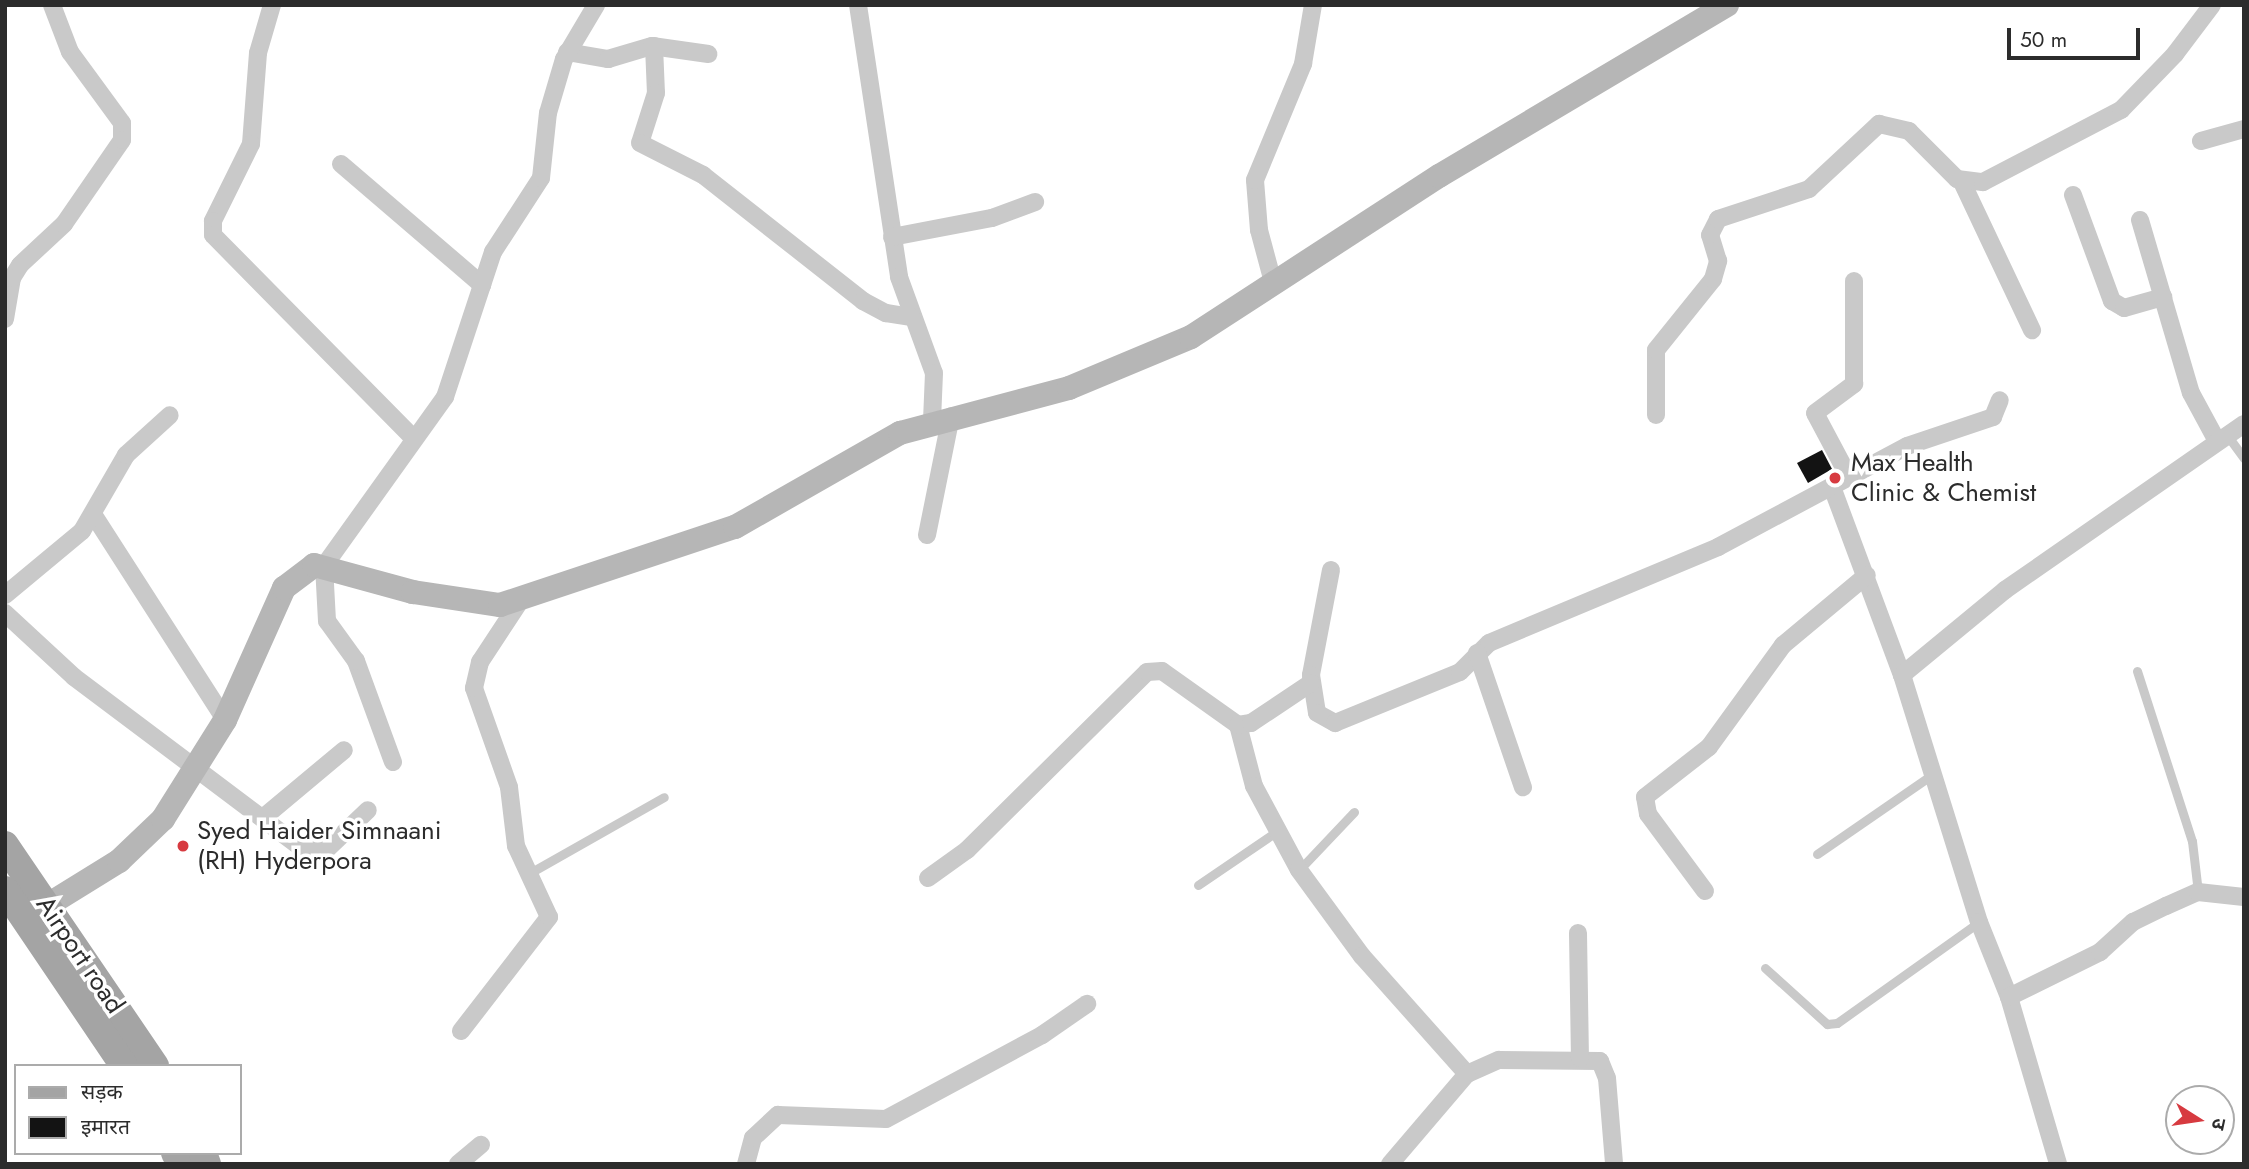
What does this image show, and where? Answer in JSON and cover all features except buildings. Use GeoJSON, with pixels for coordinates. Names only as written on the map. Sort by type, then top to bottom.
{"type":"FeatureCollection","features":[{"type":"Feature","properties":{"kind":"main road","name":"Airport road"},"geometry":{"type":"LineString","coordinates":[[5,845],[20,908],[153,1064]]}},
{"type":"Feature","properties":{"kind":"main road"},"geometry":{"type":"LineString","coordinates":[[20,908],[123,1064]]}},
{"type":"Feature","properties":{"kind":"street"},"geometry":{"type":"LineString","coordinates":[[5,319],[12,278],[20,265],[64,223],[122,140],[122,123],[71,52],[52,5]]}},
{"type":"Feature","properties":{"kind":"street"},"geometry":{"type":"LineString","coordinates":[[272,5],[258,53],[251,144],[214,221],[213,235],[413,438]]}},
{"type":"Feature","properties":{"kind":"street"},"geometry":{"type":"LineString","coordinates":[[393,762],[356,661],[327,621],[324,566],[413,438],[445,397],[493,252],[541,178],[548,113],[567,52],[596,5]]}},
{"type":"Feature","properties":{"kind":"street"},"geometry":{"type":"LineString","coordinates":[[858,5],[892,237],[912,317],[934,373],[941,419],[927,535]]}},
{"type":"Feature","properties":{"kind":"street"},"geometry":{"type":"LineString","coordinates":[[1274,286],[1256,211],[1255,180],[1303,64],[1313,5]]}},
{"type":"Feature","properties":{"kind":"street"},"geometry":{"type":"LineString","coordinates":[[20,908],[119,861],[163,819],[199,769],[225,720],[284,588],[300,572],[324,566],[413,592],[481,604],[520,601],[758,517],[867,450],[941,419],[1069,388],[1131,366],[1274,286],[1438,176],[1727,5]]}},
{"type":"Feature","properties":{"kind":"street"},"geometry":{"type":"LineString","coordinates":[[1962,182],[1983,182],[2121,110],[2175,54],[2212,5]]}},
{"type":"Feature","properties":{"kind":"street"},"geometry":{"type":"LineString","coordinates":[[567,52],[608,59],[654,46],[708,54]]}},
{"type":"Feature","properties":{"kind":"street"},"geometry":{"type":"LineString","coordinates":[[654,46],[656,93],[640,143],[703,175],[863,301],[886,313],[912,317]]}},
{"type":"Feature","properties":{"kind":"street"},"geometry":{"type":"LineString","coordinates":[[1656,415],[1656,350],[1713,279],[1718,261],[1710,235],[1718,219],[1809,189],[1879,124],[1909,131],[1962,182],[2032,330]]}},
{"type":"Feature","properties":{"kind":"street"},"geometry":{"type":"LineString","coordinates":[[2201,141],[2244,129]]}},
{"type":"Feature","properties":{"kind":"street"},"geometry":{"type":"LineString","coordinates":[[341,164],[482,285]]}},
{"type":"Feature","properties":{"kind":"street"},"geometry":{"type":"LineString","coordinates":[[2073,195],[2112,301],[2124,308],[2163,297]]}},
{"type":"Feature","properties":{"kind":"street"},"geometry":{"type":"LineString","coordinates":[[892,237],[992,218],[1034,202]]}},
{"type":"Feature","properties":{"kind":"street"},"geometry":{"type":"LineString","coordinates":[[2140,220],[2191,393],[2222,438]]}},
{"type":"Feature","properties":{"kind":"street"},"geometry":{"type":"LineString","coordinates":[[1849,477],[1815,413],[1854,384],[1854,281]]}},
{"type":"Feature","properties":{"kind":"street"},"geometry":{"type":"LineString","coordinates":[[1331,570],[1311,683],[1317,713],[1335,723],[1460,672],[1477,653],[1527,626],[1718,547],[1923,438],[1993,417],[2000,400]]}},
{"type":"Feature","properties":{"kind":"street"},"geometry":{"type":"LineString","coordinates":[[5,595],[67,545],[93,514],[126,456],[170,415]]}},
{"type":"Feature","properties":{"kind":"street"},"geometry":{"type":"LineString","coordinates":[[1902,675],[2006,590],[2244,424]]}},
{"type":"Feature","properties":{"kind":"street"},"geometry":{"type":"LineString","coordinates":[[1832,486],[1902,675],[1979,922],[2009,997],[2058,1164]]}},
{"type":"Feature","properties":{"kind":"street"},"geometry":{"type":"LineString","coordinates":[[93,514],[225,720]]}},
{"type":"Feature","properties":{"kind":"street"},"geometry":{"type":"LineString","coordinates":[[1705,891],[1648,814],[1645,797],[1709,747],[1783,645],[1867,575]]}},
{"type":"Feature","properties":{"kind":"street"},"geometry":{"type":"LineString","coordinates":[[461,1031],[549,918],[547,904],[528,874],[516,846],[500,756],[474,688],[480,662],[520,601]]}},
{"type":"Feature","properties":{"kind":"street"},"geometry":{"type":"LineString","coordinates":[[5,613],[74,677],[264,817],[299,846],[325,851],[368,810]]}},
{"type":"Feature","properties":{"kind":"street"},"geometry":{"type":"LineString","coordinates":[[1477,653],[1523,787]]}},
{"type":"Feature","properties":{"kind":"street"},"geometry":{"type":"LineString","coordinates":[[928,878],[967,850],[1147,672],[1162,671],[1238,726],[1254,786],[1276,832],[1299,870],[1362,957],[1467,1074]]}},
{"type":"Feature","properties":{"kind":"street"},"geometry":{"type":"LineString","coordinates":[[1238,726],[1251,723],[1311,683]]}},
{"type":"Feature","properties":{"kind":"street"},"geometry":{"type":"LineString","coordinates":[[264,817],[344,750]]}},
{"type":"Feature","properties":{"kind":"street"},"geometry":{"type":"LineString","coordinates":[[2009,997],[2100,952],[2133,922],[2198,892],[2244,897]]}},
{"type":"Feature","properties":{"kind":"street"},"geometry":{"type":"LineString","coordinates":[[1578,933],[1580,1058]]}},
{"type":"Feature","properties":{"kind":"street"},"geometry":{"type":"LineString","coordinates":[[746,1164],[753,1138],[770,1119],[886,1119],[1042,1035],[1087,1004]]}},
{"type":"Feature","properties":{"kind":"street"},"geometry":{"type":"LineString","coordinates":[[1390,1164],[1467,1074],[1499,1060],[1580,1058],[1604,1066],[1614,1164]]}},
{"type":"Feature","properties":{"kind":"street"},"geometry":{"type":"LineString","coordinates":[[458,1164],[481,1144]]}},
{"type":"Feature","properties":{"kind":"lane"},"geometry":{"type":"LineString","coordinates":[[2222,438],[2244,458]]}},
{"type":"Feature","properties":{"kind":"lane"},"geometry":{"type":"LineString","coordinates":[[2137,671],[2192,841],[2198,892]]}},
{"type":"Feature","properties":{"kind":"lane"},"geometry":{"type":"LineString","coordinates":[[1817,854],[1933,774]]}},
{"type":"Feature","properties":{"kind":"lane"},"geometry":{"type":"LineString","coordinates":[[528,874],[664,797]]}},
{"type":"Feature","properties":{"kind":"lane"},"geometry":{"type":"LineString","coordinates":[[1299,870],[1354,812]]}},
{"type":"Feature","properties":{"kind":"lane"},"geometry":{"type":"LineString","coordinates":[[1198,885],[1276,832]]}},
{"type":"Feature","properties":{"kind":"lane"},"geometry":{"type":"LineString","coordinates":[[1765,968],[1832,1024],[1979,922]]}},
{"type":"Feature","properties":{"kind":"place","name":"Max Health Clinic & Chemist"},"geometry":{"type":"Point","coordinates":[1835,478]}},
{"type":"Feature","properties":{"kind":"place","name":"Syed Haider Simnaani (RH) Hyderpora"},"geometry":{"type":"Point","coordinates":[183,846]}}]}
